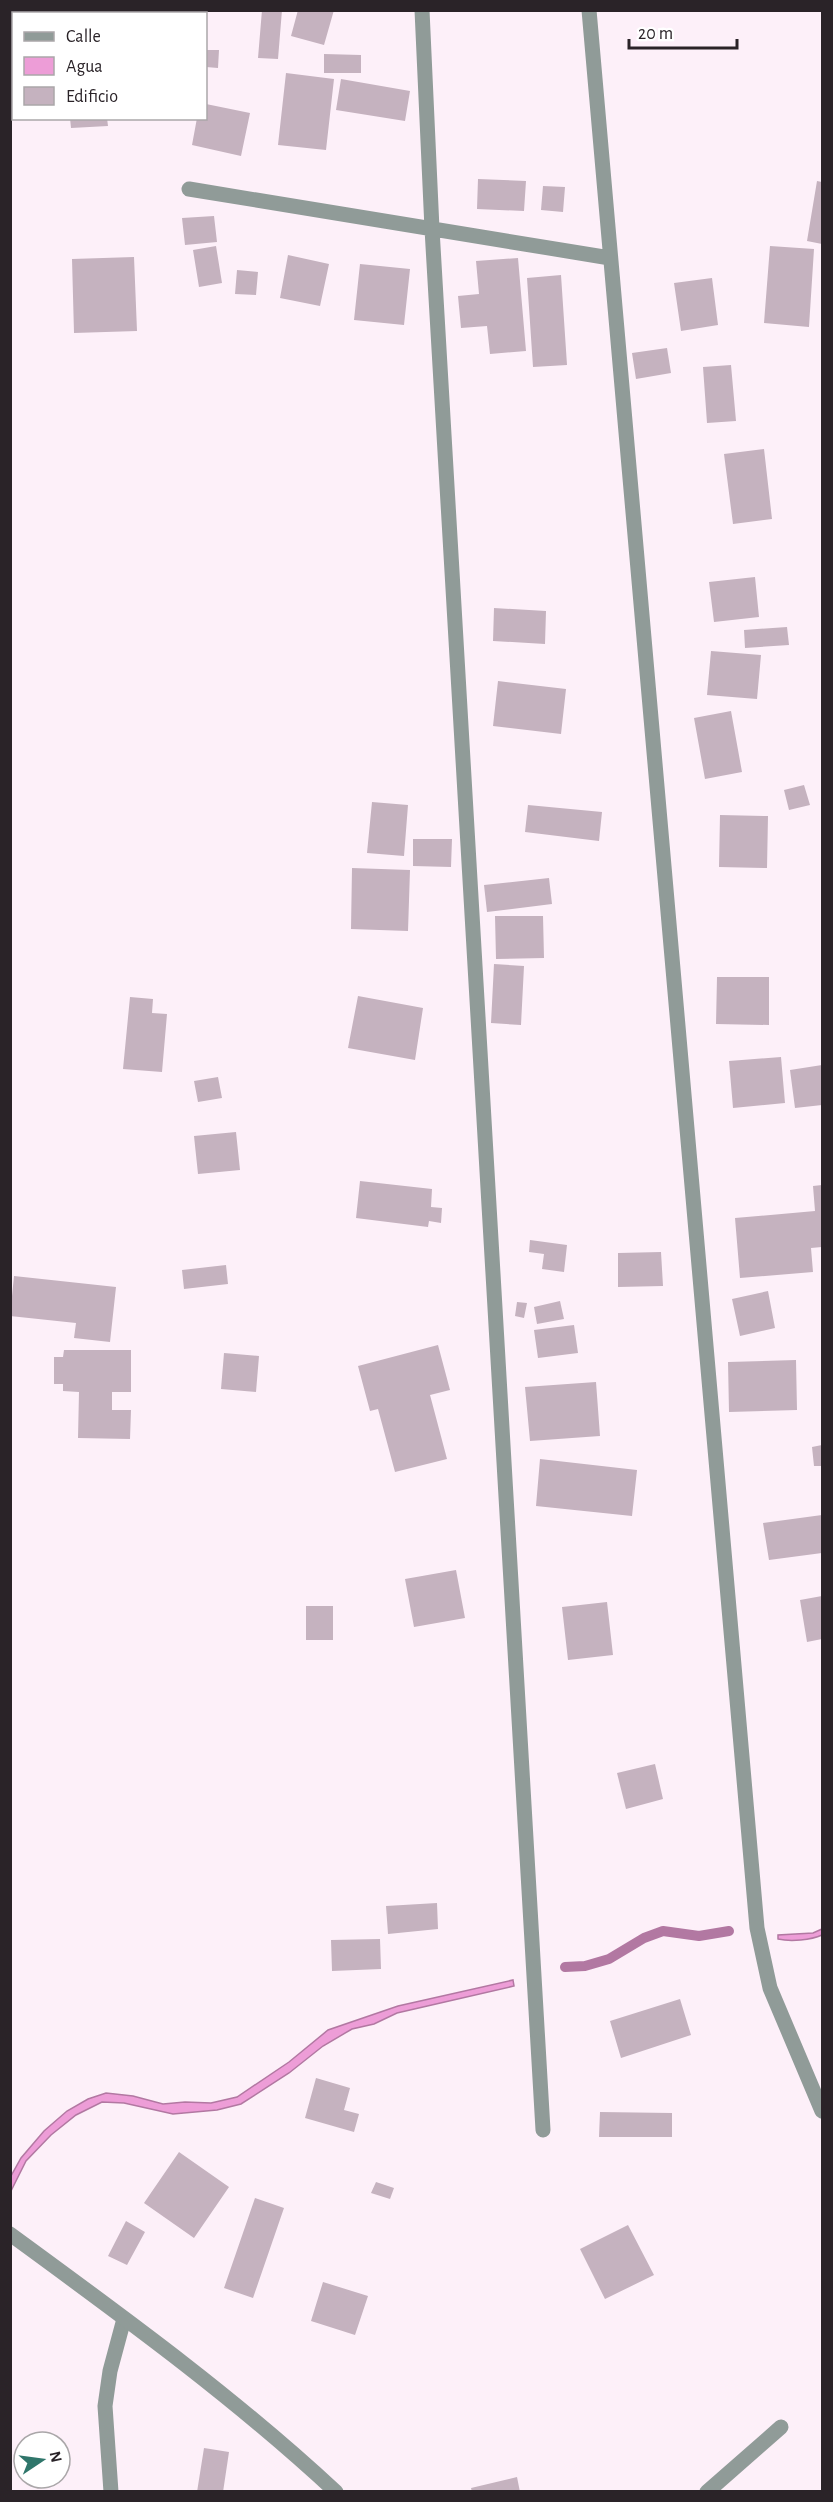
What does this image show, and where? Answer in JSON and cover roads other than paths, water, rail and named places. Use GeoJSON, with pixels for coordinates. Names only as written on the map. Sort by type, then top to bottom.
{"type":"FeatureCollection","features":[{"type":"Feature","properties":{"kind":"street"},"geometry":{"type":"LineString","coordinates":[[422,10],[432,229],[543,2130]]}},
{"type":"Feature","properties":{"kind":"street"},"geometry":{"type":"LineString","coordinates":[[589,10],[757,1928],[770,1988],[822,2111]]}},
{"type":"Feature","properties":{"kind":"street"},"geometry":{"type":"LineString","coordinates":[[189,189],[610,258]]}},
{"type":"Feature","properties":{"kind":"street"},"geometry":{"type":"LineString","coordinates":[[10,2234],[226,2397],[294,2453],[336,2492]]}},
{"type":"Feature","properties":{"kind":"street"},"geometry":{"type":"LineString","coordinates":[[111,2492],[105,2406],[110,2371],[124,2319]]}},
{"type":"Feature","properties":{"kind":"street"},"geometry":{"type":"LineString","coordinates":[[707,2492],[781,2427]]}},
{"type":"Feature","properties":{"kind":"water"},"geometry":{"type":"Polygon","coordinates":[[[822,1929],[822,1935],[812,1938],[778,1939],[778,1935],[813,1933],[822,1929]]]}},
{"type":"Feature","properties":{"kind":"water"},"geometry":{"type":"Polygon","coordinates":[[[513,1980],[514,1986],[397,2013],[374,2024],[352,2029],[323,2046],[289,2073],[241,2104],[217,2110],[173,2114],[124,2103],[102,2102],[76,2115],[51,2135],[26,2161],[11,2191],[11,2176],[21,2158],[44,2131],[67,2111],[88,2099],[106,2093],[133,2096],[163,2104],[211,2103],[237,2097],[289,2062],[328,2030],[398,2006],[513,1980]]]}},
{"type":"Feature","properties":{"kind":"waterway"},"geometry":{"type":"LineString","coordinates":[[565,1967],[585,1966],[609,1959],[644,1938],[663,1931],[699,1936],[729,1931]]}}]}
